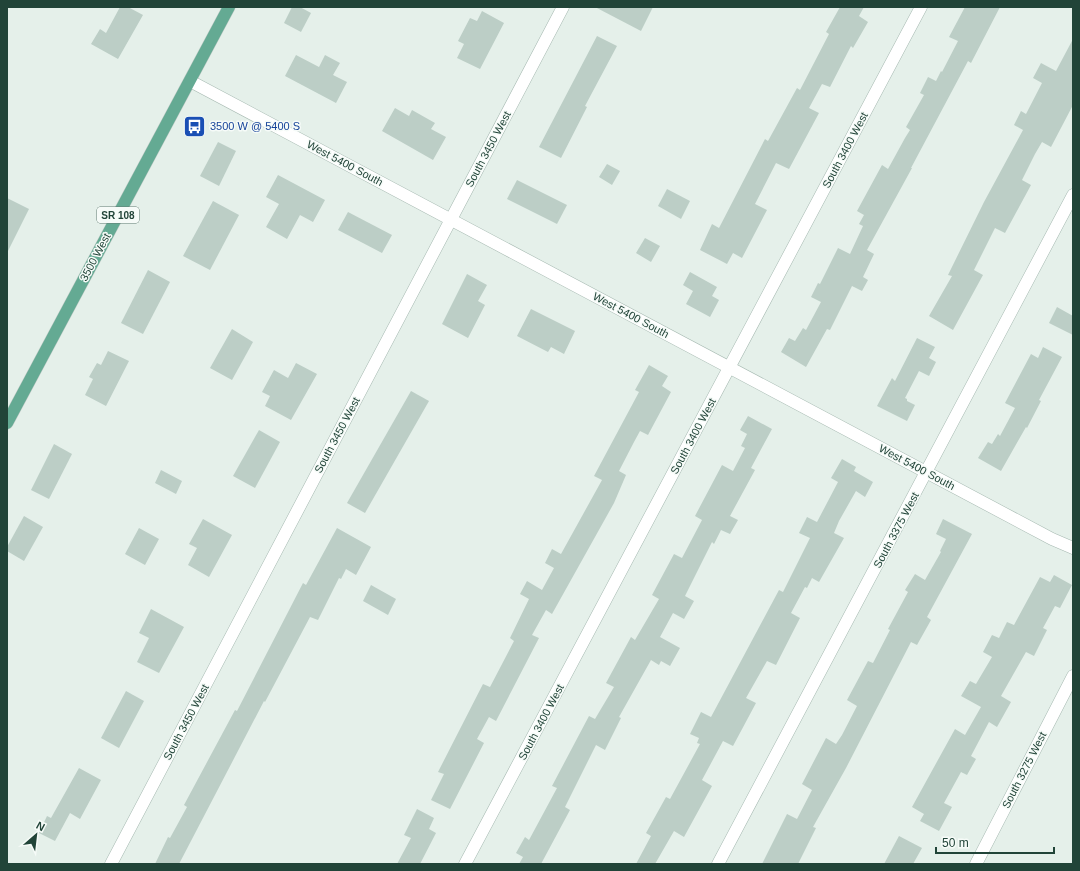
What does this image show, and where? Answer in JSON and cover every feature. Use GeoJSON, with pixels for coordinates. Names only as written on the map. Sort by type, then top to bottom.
{"type":"FeatureCollection","features":[{"type":"Feature","properties":{"kind":"main road","name":"3500 West"},"geometry":{"type":"LineString","coordinates":[[7,423],[229,7]]}},
{"type":"Feature","properties":{"kind":"street","name":"South 3450 West"},"geometry":{"type":"LineString","coordinates":[[111,864],[563,7]]}},
{"type":"Feature","properties":{"kind":"street","name":"South 3400 West"},"geometry":{"type":"LineString","coordinates":[[465,864],[921,7]]}},
{"type":"Feature","properties":{"kind":"street","name":"West 5400 South"},"geometry":{"type":"LineString","coordinates":[[190,80],[1045,535],[1073,548]]}},
{"type":"Feature","properties":{"kind":"street","name":"South 3375 West"},"geometry":{"type":"LineString","coordinates":[[718,864],[1073,195]]}},
{"type":"Feature","properties":{"kind":"street","name":"South 3275 West"},"geometry":{"type":"LineString","coordinates":[[976,864],[1073,676]]}},
{"type":"Feature","properties":{"kind":"building"},"geometry":{"type":"Polygon","coordinates":[[[120,7],[128,7],[143,15],[118,59],[91,44],[100,29],[106,33],[120,7]]]}},
{"type":"Feature","properties":{"kind":"building"},"geometry":{"type":"Polygon","coordinates":[[[292,7],[300,7],[311,13],[301,32],[284,23],[292,7]]]}},
{"type":"Feature","properties":{"kind":"building"},"geometry":{"type":"Polygon","coordinates":[[[595,7],[653,7],[641,31],[595,7]]]}},
{"type":"Feature","properties":{"kind":"building"},"geometry":{"type":"Polygon","coordinates":[[[840,7],[864,7],[859,16],[868,22],[853,48],[851,46],[830,87],[822,84],[809,108],[819,113],[789,169],[776,163],[755,204],[767,210],[742,258],[733,253],[727,264],[700,250],[712,224],[719,228],[765,139],[768,141],[797,88],[800,90],[829,34],[826,32],[840,7]]]}},
{"type":"Feature","properties":{"kind":"building"},"geometry":{"type":"Polygon","coordinates":[[[965,7],[1000,7],[971,63],[968,61],[867,250],[874,254],[863,277],[868,280],[862,291],[852,286],[830,330],[827,329],[806,367],[781,352],[789,338],[795,341],[803,328],[806,330],[821,302],[811,297],[818,283],[820,284],[838,248],[850,254],[863,226],[859,224],[864,215],[857,211],[882,165],[888,169],[910,130],[906,127],[924,95],[920,93],[928,77],[936,81],[941,71],[942,72],[958,41],[949,37],[965,7]]]}},
{"type":"Feature","properties":{"kind":"building"},"geometry":{"type":"Polygon","coordinates":[[[482,11],[504,23],[480,69],[457,58],[464,44],[458,41],[470,18],[477,21],[482,11]]]}},
{"type":"Feature","properties":{"kind":"building"},"geometry":{"type":"Polygon","coordinates":[[[597,36],[617,46],[585,106],[587,107],[561,158],[539,147],[597,36]]]}},
{"type":"Feature","properties":{"kind":"building"},"geometry":{"type":"Polygon","coordinates":[[[1073,39],[1073,105],[1051,147],[1042,142],[1035,154],[1022,180],[1031,185],[1005,233],[995,228],[974,270],[983,275],[953,330],[929,316],[952,276],[948,275],[984,202],[1023,130],[1014,125],[1021,111],[1026,114],[1042,83],[1033,78],[1041,63],[1056,71],[1073,39]]]}},
{"type":"Feature","properties":{"kind":"building"},"geometry":{"type":"Polygon","coordinates":[[[296,55],[319,67],[325,55],[340,63],[333,75],[347,82],[336,103],[285,76],[296,55]]]}},
{"type":"Feature","properties":{"kind":"building"},"geometry":{"type":"Polygon","coordinates":[[[395,108],[409,116],[412,110],[435,123],[431,129],[446,137],[433,160],[382,131],[395,108]]]}},
{"type":"Feature","properties":{"kind":"building"},"geometry":{"type":"Polygon","coordinates":[[[218,142],[236,151],[219,186],[200,176],[218,142]]]}},
{"type":"Feature","properties":{"kind":"building"},"geometry":{"type":"Polygon","coordinates":[[[607,164],[620,171],[612,185],[599,177],[607,164]]]}},
{"type":"Feature","properties":{"kind":"building"},"geometry":{"type":"Polygon","coordinates":[[[278,175],[325,200],[313,222],[300,215],[287,239],[266,227],[279,204],[266,197],[278,175]]]}},
{"type":"Feature","properties":{"kind":"building"},"geometry":{"type":"Polygon","coordinates":[[[517,180],[567,205],[557,224],[507,199],[517,180]]]}},
{"type":"Feature","properties":{"kind":"building"},"geometry":{"type":"Polygon","coordinates":[[[667,189],[690,201],[681,219],[658,206],[667,189]]]}},
{"type":"Feature","properties":{"kind":"building"},"geometry":{"type":"Polygon","coordinates":[[[7,198],[29,209],[7,253],[7,198]]]}},
{"type":"Feature","properties":{"kind":"building"},"geometry":{"type":"Polygon","coordinates":[[[213,201],[239,215],[210,270],[183,256],[213,201]]]}},
{"type":"Feature","properties":{"kind":"building"},"geometry":{"type":"Polygon","coordinates":[[[348,212],[392,235],[382,253],[338,230],[348,212]]]}},
{"type":"Feature","properties":{"kind":"building"},"geometry":{"type":"Polygon","coordinates":[[[645,238],[660,246],[651,262],[636,253],[645,238]]]}},
{"type":"Feature","properties":{"kind":"building"},"geometry":{"type":"Polygon","coordinates":[[[148,270],[170,282],[143,334],[121,323],[148,270]]]}},
{"type":"Feature","properties":{"kind":"building"},"geometry":{"type":"Polygon","coordinates":[[[690,272],[717,287],[712,296],[719,300],[710,317],[686,304],[693,291],[683,285],[690,272]]]}},
{"type":"Feature","properties":{"kind":"building"},"geometry":{"type":"Polygon","coordinates":[[[467,274],[487,285],[478,301],[485,305],[468,338],[442,324],[467,274]]]}},
{"type":"Feature","properties":{"kind":"building"},"geometry":{"type":"Polygon","coordinates":[[[1057,307],[1073,316],[1073,335],[1049,323],[1057,307]]]}},
{"type":"Feature","properties":{"kind":"building"},"geometry":{"type":"Polygon","coordinates":[[[531,309],[575,331],[564,354],[551,347],[548,352],[517,336],[531,309]]]}},
{"type":"Feature","properties":{"kind":"building"},"geometry":{"type":"Polygon","coordinates":[[[232,329],[253,342],[232,380],[210,368],[232,329]]]}},
{"type":"Feature","properties":{"kind":"building"},"geometry":{"type":"Polygon","coordinates":[[[917,338],[935,347],[929,358],[936,362],[929,376],[919,371],[905,398],[907,401],[915,405],[907,421],[877,406],[892,378],[895,381],[917,338]]]}},
{"type":"Feature","properties":{"kind":"building"},"geometry":{"type":"Polygon","coordinates":[[[1043,347],[1062,357],[1039,400],[1041,401],[1027,428],[1026,427],[1001,471],[978,458],[988,442],[992,444],[998,434],[1000,436],[1015,408],[1005,403],[1031,354],[1038,358],[1043,347]]]}},
{"type":"Feature","properties":{"kind":"building"},"geometry":{"type":"Polygon","coordinates":[[[108,351],[129,361],[106,406],[85,395],[93,379],[89,377],[97,363],[101,365],[108,351]]]}},
{"type":"Feature","properties":{"kind":"building"},"geometry":{"type":"Polygon","coordinates":[[[296,363],[317,374],[291,420],[265,406],[270,396],[262,392],[274,370],[288,378],[296,363]]]}},
{"type":"Feature","properties":{"kind":"building"},"geometry":{"type":"Polygon","coordinates":[[[649,365],[668,376],[662,386],[671,392],[648,435],[640,431],[634,442],[619,471],[626,475],[614,503],[552,614],[546,610],[532,635],[539,638],[496,721],[489,717],[477,739],[484,743],[450,809],[431,800],[444,774],[438,772],[483,684],[490,687],[514,641],[510,638],[529,599],[520,594],[527,581],[542,590],[554,568],[545,563],[552,549],[561,554],[602,480],[594,476],[639,392],[635,390],[649,365]]]}},
{"type":"Feature","properties":{"kind":"building"},"geometry":{"type":"Polygon","coordinates":[[[411,391],[429,401],[365,513],[347,503],[411,391]]]}},
{"type":"Feature","properties":{"kind":"building"},"geometry":{"type":"Polygon","coordinates":[[[748,416],[772,429],[751,468],[755,470],[730,516],[738,520],[730,534],[721,530],[714,544],[712,542],[685,596],[694,601],[684,619],[673,613],[660,637],[680,648],[670,666],[661,661],[659,665],[651,660],[619,717],[621,718],[605,750],[596,745],[565,807],[570,810],[541,864],[519,864],[523,857],[516,853],[525,837],[529,840],[557,788],[552,786],[589,716],[595,719],[614,687],[606,683],[631,637],[635,640],[659,599],[652,595],[674,554],[682,558],[702,520],[695,516],[722,465],[733,471],[745,448],[741,446],[747,434],[740,430],[748,416]]]}},
{"type":"Feature","properties":{"kind":"building"},"geometry":{"type":"Polygon","coordinates":[[[259,430],[280,442],[255,488],[233,476],[259,430]]]}},
{"type":"Feature","properties":{"kind":"building"},"geometry":{"type":"Polygon","coordinates":[[[54,444],[72,454],[49,499],[31,490],[54,444]]]}},
{"type":"Feature","properties":{"kind":"building"},"geometry":{"type":"Polygon","coordinates":[[[842,459],[856,467],[854,471],[873,482],[865,497],[856,491],[839,521],[834,533],[844,538],[819,582],[812,578],[807,588],[805,587],[791,613],[800,618],[776,665],[767,661],[746,698],[756,703],[733,746],[723,741],[702,780],[712,786],[684,837],[674,831],[655,864],[636,864],[651,836],[646,833],[666,797],[670,799],[700,744],[697,743],[699,738],[690,734],[701,712],[711,717],[779,590],[783,592],[810,538],[799,533],[807,517],[817,522],[838,482],[831,478],[842,459]]]}},
{"type":"Feature","properties":{"kind":"building"},"geometry":{"type":"Polygon","coordinates":[[[161,470],[182,481],[176,494],[155,483],[161,470]]]}},
{"type":"Feature","properties":{"kind":"building"},"geometry":{"type":"Polygon","coordinates":[[[24,516],[43,527],[24,561],[7,551],[7,547],[24,516]]]}},
{"type":"Feature","properties":{"kind":"building"},"geometry":{"type":"Polygon","coordinates":[[[203,519],[232,535],[209,577],[188,565],[197,548],[189,544],[203,519]]]}},
{"type":"Feature","properties":{"kind":"building"},"geometry":{"type":"Polygon","coordinates":[[[943,519],[972,534],[927,617],[931,620],[917,645],[911,642],[846,768],[813,827],[816,828],[798,864],[762,864],[787,814],[797,819],[812,790],[802,784],[826,738],[836,744],[842,735],[857,706],[847,700],[868,661],[873,663],[890,630],[888,629],[908,592],[905,590],[915,574],[925,580],[941,552],[940,551],[946,539],[936,534],[943,519]]]}},
{"type":"Feature","properties":{"kind":"building"},"geometry":{"type":"Polygon","coordinates":[[[139,528],[159,539],[145,565],[125,554],[139,528]]]}},
{"type":"Feature","properties":{"kind":"building"},"geometry":{"type":"Polygon","coordinates":[[[337,528],[371,547],[356,575],[346,569],[341,579],[339,578],[318,620],[310,617],[265,702],[264,701],[179,864],[155,864],[168,837],[170,838],[187,807],[184,805],[235,710],[237,711],[303,583],[306,585],[337,528]]]}},
{"type":"Feature","properties":{"kind":"building"},"geometry":{"type":"Polygon","coordinates":[[[1054,575],[1072,585],[1060,608],[1055,606],[1043,628],[1047,630],[1034,656],[1026,652],[1001,696],[1011,702],[997,727],[989,722],[971,756],[976,759],[967,775],[961,772],[944,803],[952,807],[939,831],[920,821],[924,814],[912,807],[955,729],[965,735],[981,707],[961,696],[970,681],[976,684],[992,657],[983,652],[992,635],[999,638],[1007,622],[1014,625],[1040,577],[1050,582],[1054,575]]]}},
{"type":"Feature","properties":{"kind":"building"},"geometry":{"type":"Polygon","coordinates":[[[371,585],[396,599],[388,615],[363,601],[371,585]]]}},
{"type":"Feature","properties":{"kind":"building"},"geometry":{"type":"Polygon","coordinates":[[[151,609],[184,627],[159,673],[137,662],[149,638],[139,633],[151,609]]]}},
{"type":"Feature","properties":{"kind":"building"},"geometry":{"type":"Polygon","coordinates":[[[126,691],[144,701],[119,748],[101,738],[126,691]]]}},
{"type":"Feature","properties":{"kind":"building"},"geometry":{"type":"Polygon","coordinates":[[[79,768],[101,780],[80,819],[70,813],[55,841],[39,833],[47,816],[51,818],[79,768]]]}},
{"type":"Feature","properties":{"kind":"building"},"geometry":{"type":"Polygon","coordinates":[[[417,809],[434,818],[429,829],[436,833],[420,864],[397,864],[411,838],[404,835],[417,809]]]}},
{"type":"Feature","properties":{"kind":"building"},"geometry":{"type":"Polygon","coordinates":[[[899,836],[922,848],[913,864],[884,864],[899,836]]]}},
{"type":"Feature","properties":{"kind":"place","name":"3500 W @ 5400 S"},"geometry":{"type":"Point","coordinates":[194,126]}}]}
